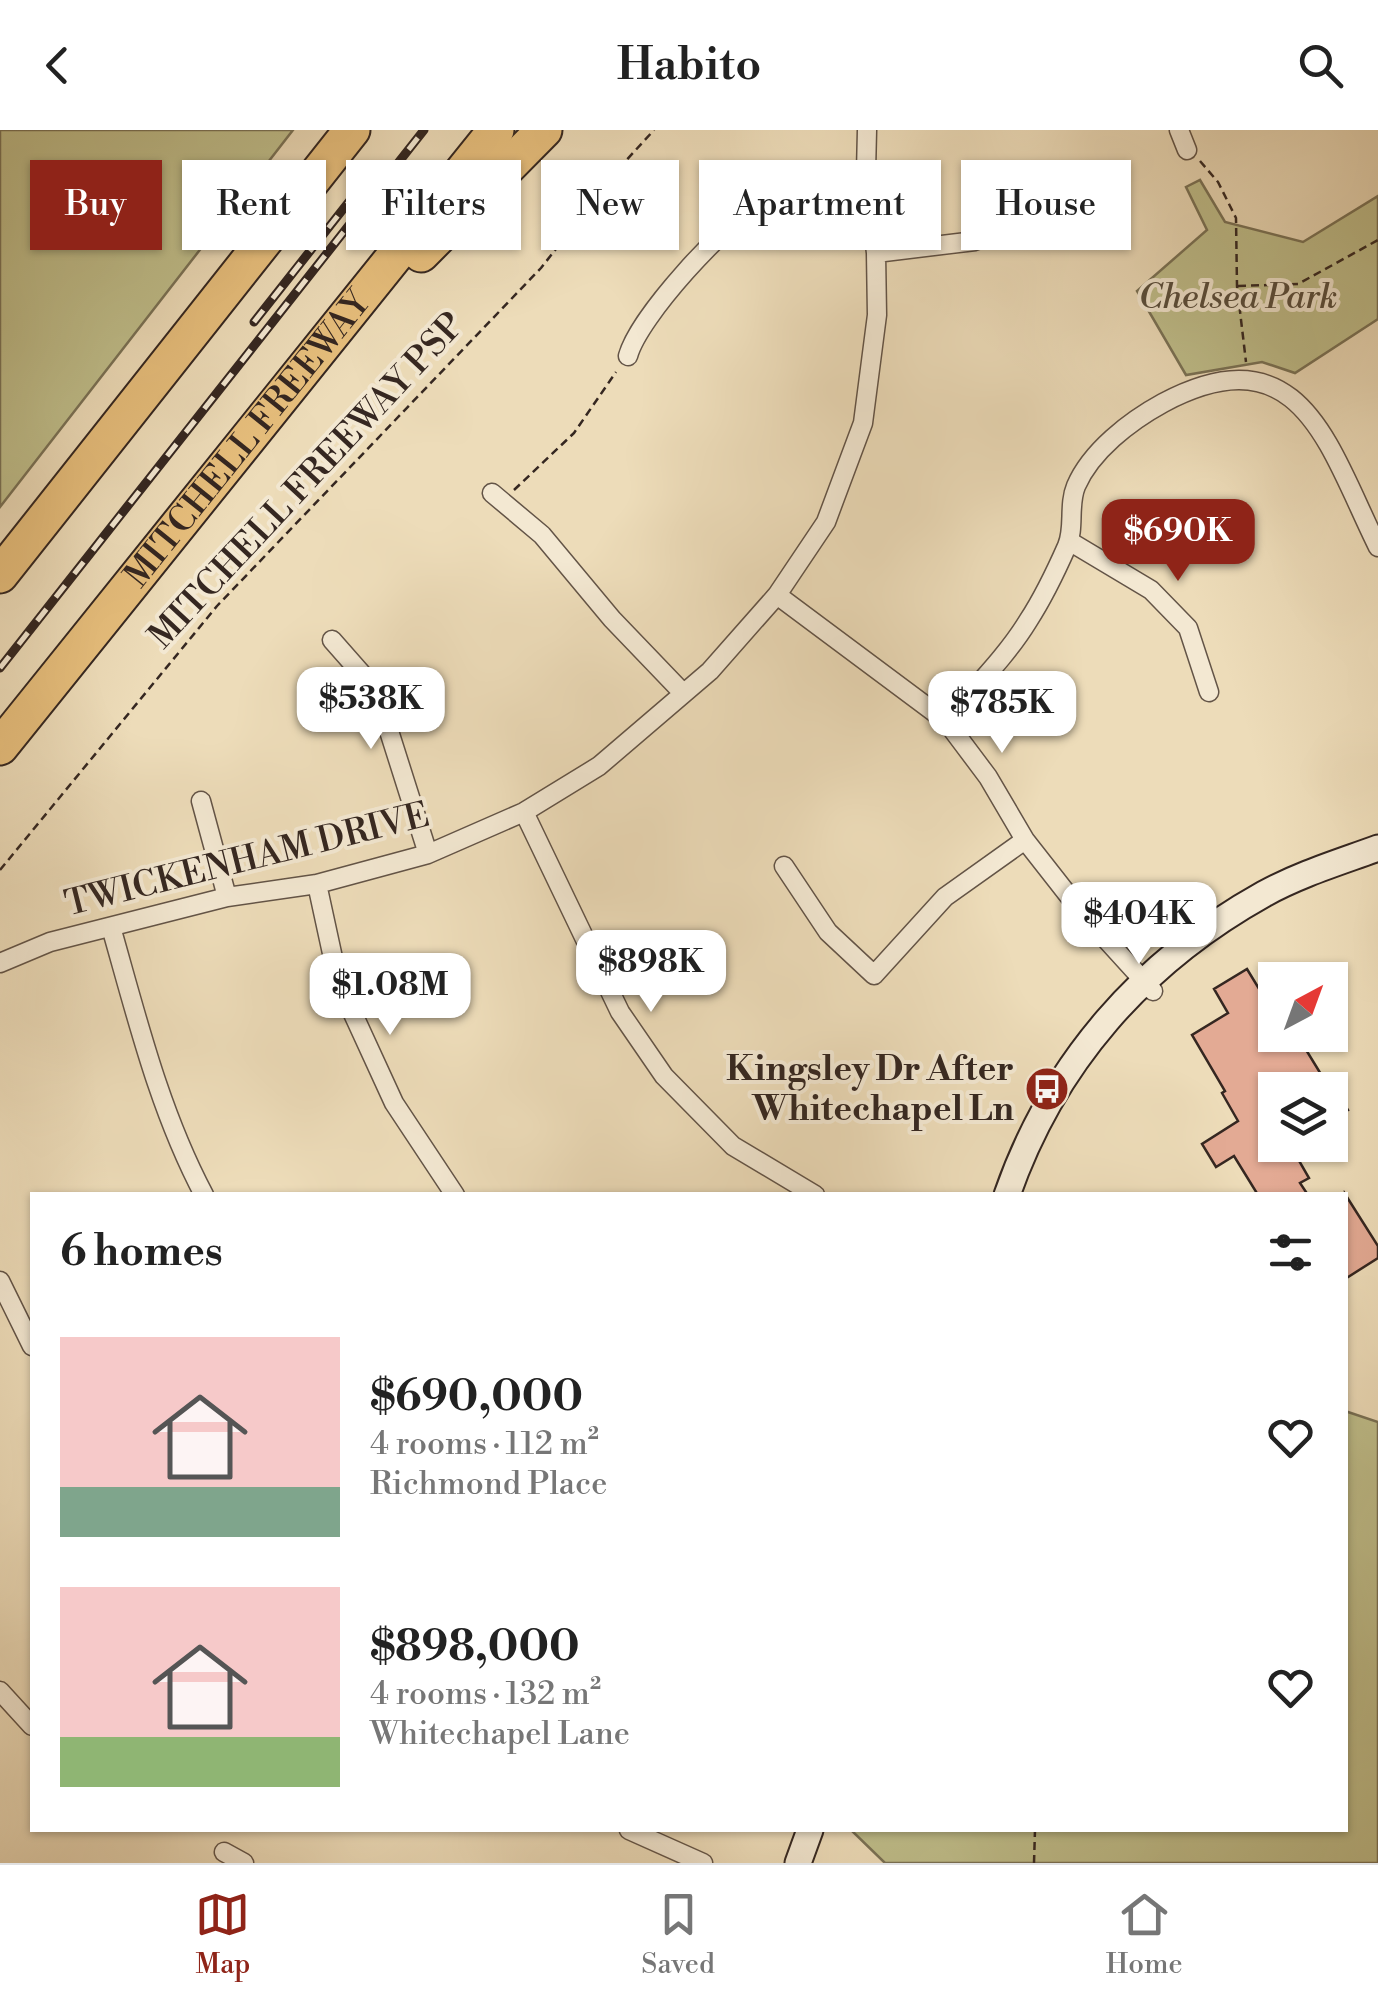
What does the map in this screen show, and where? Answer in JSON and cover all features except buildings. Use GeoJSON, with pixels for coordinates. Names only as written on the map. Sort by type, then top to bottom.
{"type":"FeatureCollection","features":[{"type":"Feature","properties":{"kind":"highway"},"geometry":{"type":"LineString","coordinates":[[0,574],[352,130]]}},
{"type":"Feature","properties":{"kind":"highway","name":"MITCHELL FREEWAY"},"geometry":{"type":"LineString","coordinates":[[0,746],[496,130]]}},
{"type":"Feature","properties":{"kind":"highway"},"geometry":{"type":"LineString","coordinates":[[328,338],[420,256],[544,130]]}},
{"type":"Feature","properties":{"kind":"main road"},"geometry":{"type":"LineString","coordinates":[[1023,1192],[1041,1144],[1082,1074],[1180,948],[1268,892],[1378,848]]}},
{"type":"Feature","properties":{"kind":"main road"},"geometry":{"type":"LineString","coordinates":[[1008,1192],[1054,1091],[1098,1029],[1149,985],[1275,905],[1378,865]]}},
{"type":"Feature","properties":{"kind":"main road"},"geometry":{"type":"LineString","coordinates":[[798,1863],[809,1832]]}},
{"type":"Feature","properties":{"kind":"main road"},"geometry":{"type":"LineString","coordinates":[[813,1863],[823,1832]]}},
{"type":"Feature","properties":{"kind":"street","name":"TWICKENHAM DRIVE"},"geometry":{"type":"LineString","coordinates":[[866,160],[867,130]]}},
{"type":"Feature","properties":{"kind":"street"},"geometry":{"type":"LineString","coordinates":[[1180,130],[1190,151]]}},
{"type":"Feature","properties":{"kind":"street"},"geometry":{"type":"LineString","coordinates":[[876,253],[961,243]]}},
{"type":"Feature","properties":{"kind":"street"},"geometry":{"type":"LineString","coordinates":[[628,356],[632,340],[652,309],[709,250]]}},
{"type":"Feature","properties":{"kind":"street","name":"TWICKENHAM DRIVE"},"geometry":{"type":"LineString","coordinates":[[0,962],[38,946],[227,897],[317,884],[428,854],[524,812],[599,766],[710,671],[777,596],[826,522],[863,423],[876,341],[876,250]]}},
{"type":"Feature","properties":{"kind":"street"},"geometry":{"type":"LineString","coordinates":[[946,721],[1028,622],[1069,542],[1075,487],[1102,448],[1145,412],[1176,396],[1218,380],[1247,379],[1281,389],[1305,409],[1321,432],[1378,547]]}},
{"type":"Feature","properties":{"kind":"street"},"geometry":{"type":"LineString","coordinates":[[497,497],[542,535],[612,619],[684,693]]}},
{"type":"Feature","properties":{"kind":"street"},"geometry":{"type":"LineString","coordinates":[[1069,542],[1151,590],[1188,628],[1210,692]]}},
{"type":"Feature","properties":{"kind":"street"},"geometry":{"type":"LineString","coordinates":[[777,596],[946,721],[988,776],[1025,840],[1083,914],[1149,985]]}},
{"type":"Feature","properties":{"kind":"street"},"geometry":{"type":"LineString","coordinates":[[332,640],[376,690],[428,854]]}},
{"type":"Feature","properties":{"kind":"street"},"geometry":{"type":"LineString","coordinates":[[200,801],[227,897]]}},
{"type":"Feature","properties":{"kind":"street"},"geometry":{"type":"LineString","coordinates":[[524,812],[620,1012],[664,1076],[733,1146],[810,1192]]}},
{"type":"Feature","properties":{"kind":"street"},"geometry":{"type":"LineString","coordinates":[[784,866],[828,932],[874,975],[945,897],[1025,840]]}},
{"type":"Feature","properties":{"kind":"street"},"geometry":{"type":"LineString","coordinates":[[317,884],[338,982],[394,1103],[453,1192]]}},
{"type":"Feature","properties":{"kind":"street"},"geometry":{"type":"LineString","coordinates":[[112,927],[148,1060],[176,1138],[203,1192]]}},
{"type":"Feature","properties":{"kind":"street"},"geometry":{"type":"LineString","coordinates":[[0,1281],[30,1342]]}},
{"type":"Feature","properties":{"kind":"street"},"geometry":{"type":"LineString","coordinates":[[0,1691],[30,1724]]}},
{"type":"Feature","properties":{"kind":"street"},"geometry":{"type":"LineString","coordinates":[[633,1832],[703,1863]]}},
{"type":"Feature","properties":{"kind":"street"},"geometry":{"type":"LineString","coordinates":[[224,1852],[244,1863]]}},
{"type":"Feature","properties":{"kind":"path","name":"MITCHELL FREEWAY PSP"},"geometry":{"type":"LineString","coordinates":[[0,870],[217,606],[542,268],[620,166],[654,130]]}},
{"type":"Feature","properties":{"kind":"path"},"geometry":{"type":"LineString","coordinates":[[1190,151],[1218,182],[1236,218],[1236,286],[1247,379]]}},
{"type":"Feature","properties":{"kind":"path"},"geometry":{"type":"LineString","coordinates":[[1236,286],[1298,284],[1378,240]]}},
{"type":"Feature","properties":{"kind":"path"},"geometry":{"type":"LineString","coordinates":[[497,497],[574,433],[628,356]]}},
{"type":"Feature","properties":{"kind":"path"},"geometry":{"type":"LineString","coordinates":[[1034,1863],[1035,1832]]}},
{"type":"Feature","properties":{"kind":"green space"},"geometry":{"type":"Polygon","coordinates":[[[0,130],[293,130],[270,160],[182,160],[182,250],[200,250],[0,507],[0,130]]]}},
{"type":"Feature","properties":{"kind":"green space","name":"Chelsea Park"},"geometry":{"type":"Polygon","coordinates":[[[1200,180],[1225,222],[1303,242],[1378,196],[1378,319],[1295,373],[1262,362],[1186,375],[1137,291],[1207,230],[1186,187],[1200,180]]]}},
{"type":"Feature","properties":{"kind":"green space"},"geometry":{"type":"Polygon","coordinates":[[[1348,1412],[1378,1422],[1378,1863],[885,1863],[853,1832],[1348,1832],[1348,1412]]]}},
{"type":"Feature","properties":{"kind":"railway"},"geometry":{"type":"LineString","coordinates":[[0,668],[424,130]]}},
{"type":"Feature","properties":{"kind":"railway"},"geometry":{"type":"LineString","coordinates":[[254,322],[346,205]]}},
{"type":"Feature","properties":{"kind":"place","name":"Kingsley Dr After Whitechapel Ln"},"geometry":{"type":"Point","coordinates":[1047,1089]}}]}
